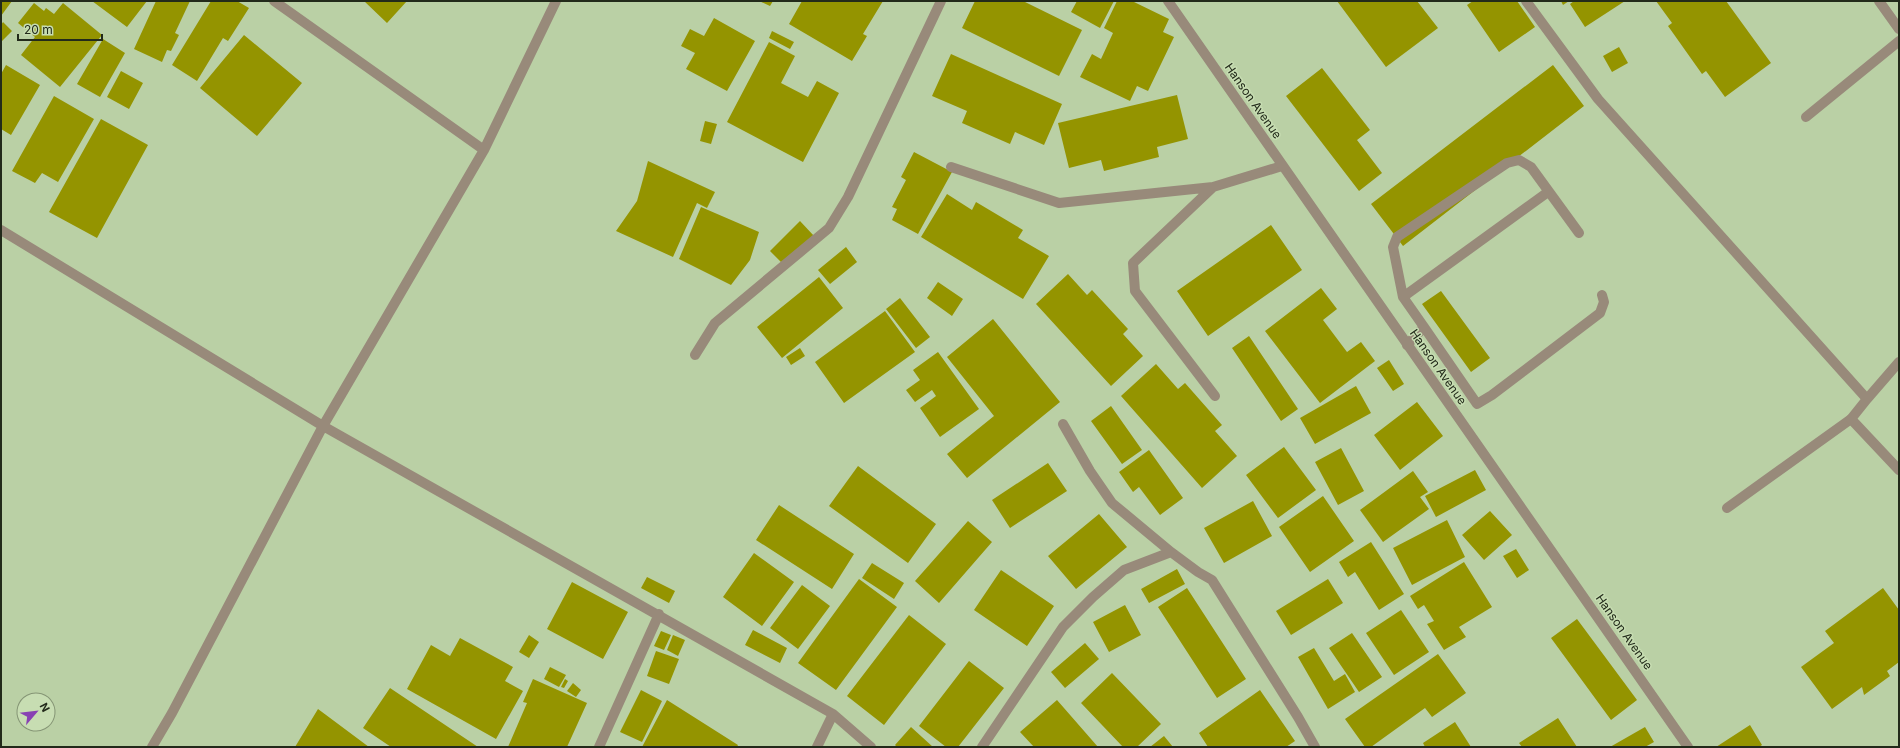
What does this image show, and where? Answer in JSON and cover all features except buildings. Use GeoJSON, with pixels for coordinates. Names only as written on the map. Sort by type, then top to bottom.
{"type":"FeatureCollection","features":[{"type":"Feature","properties":{"kind":"street"},"geometry":{"type":"LineString","coordinates":[[274,1],[484,150]]}},
{"type":"Feature","properties":{"kind":"street"},"geometry":{"type":"LineString","coordinates":[[152,747],[172,713],[323,426],[484,150],[556,1]]}},
{"type":"Feature","properties":{"kind":"street"},"geometry":{"type":"LineString","coordinates":[[695,355],[715,324],[829,228],[848,197],[941,1]]}},
{"type":"Feature","properties":{"kind":"street","name":"Hanson Avenue"},"geometry":{"type":"LineString","coordinates":[[1168,1],[1688,747]]}},
{"type":"Feature","properties":{"kind":"street"},"geometry":{"type":"LineString","coordinates":[[1526,1],[1598,99],[1867,399]]}},
{"type":"Feature","properties":{"kind":"street"},"geometry":{"type":"LineString","coordinates":[[1879,1],[1899,29]]}},
{"type":"Feature","properties":{"kind":"street"},"geometry":{"type":"LineString","coordinates":[[1806,117],[1899,41]]}},
{"type":"Feature","properties":{"kind":"street"},"geometry":{"type":"LineString","coordinates":[[1579,233],[1531,167],[1518,160],[1507,163],[1397,237],[1394,247],[1403,297],[1477,404],[1600,313],[1604,302],[1602,295]]}},
{"type":"Feature","properties":{"kind":"street"},"geometry":{"type":"LineString","coordinates":[[951,167],[1059,203],[1213,187],[1282,166]]}},
{"type":"Feature","properties":{"kind":"street"},"geometry":{"type":"LineString","coordinates":[[1213,187],[1132,263],[1135,291],[1215,396]]}},
{"type":"Feature","properties":{"kind":"street"},"geometry":{"type":"LineString","coordinates":[[1403,297],[1548,192]]}},
{"type":"Feature","properties":{"kind":"street"},"geometry":{"type":"LineString","coordinates":[[1,230],[323,426],[659,614],[833,714],[871,747]]}},
{"type":"Feature","properties":{"kind":"street"},"geometry":{"type":"LineString","coordinates":[[1407,345],[1424,327]]}},
{"type":"Feature","properties":{"kind":"street"},"geometry":{"type":"LineString","coordinates":[[1728,508],[1851,419],[1899,362]]}},
{"type":"Feature","properties":{"kind":"street"},"geometry":{"type":"LineString","coordinates":[[1851,419],[1899,470]]}},
{"type":"Feature","properties":{"kind":"street"},"geometry":{"type":"LineString","coordinates":[[1063,424],[1090,471],[1112,503],[1171,552],[1198,572],[1212,580],[1298,717],[1315,747]]}},
{"type":"Feature","properties":{"kind":"street"},"geometry":{"type":"LineString","coordinates":[[982,747],[1063,627],[1093,596],[1124,570],[1171,552]]}},
{"type":"Feature","properties":{"kind":"street"},"geometry":{"type":"LineString","coordinates":[[599,747],[659,614]]}},
{"type":"Feature","properties":{"kind":"street"},"geometry":{"type":"LineString","coordinates":[[817,747],[833,714]]}}]}
